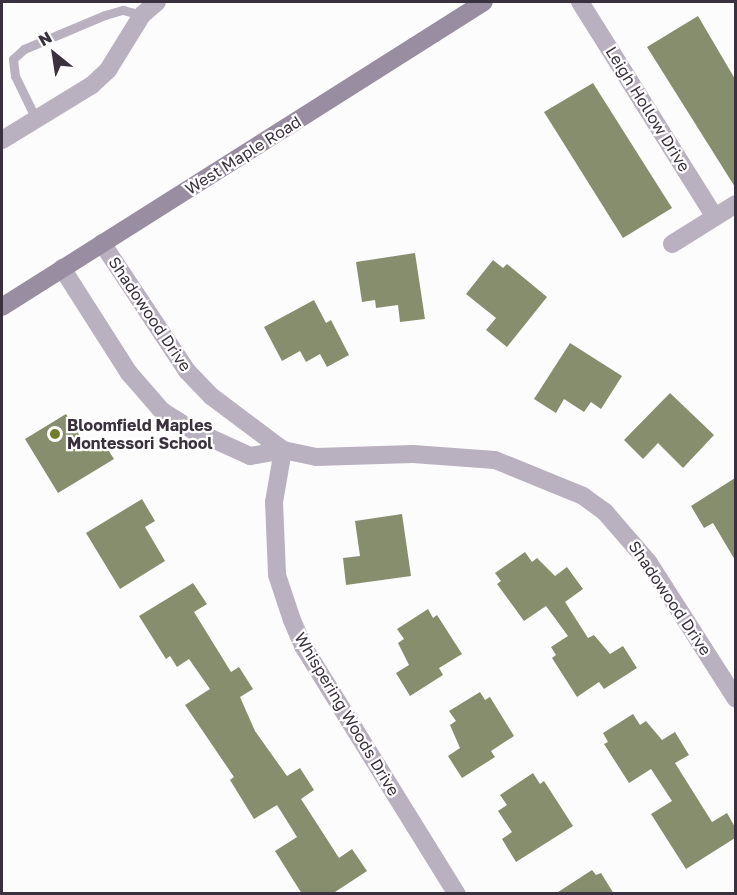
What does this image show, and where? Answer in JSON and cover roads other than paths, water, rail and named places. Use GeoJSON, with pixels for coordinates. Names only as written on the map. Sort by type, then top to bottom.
{"type":"FeatureCollection","features":[{"type":"Feature","properties":{"kind":"main road","name":"West Maple Road"},"geometry":{"type":"LineString","coordinates":[[2,307],[484,2]]}},
{"type":"Feature","properties":{"kind":"street"},"geometry":{"type":"LineString","coordinates":[[2,141],[92,85],[108,70],[142,15],[158,2]]}},
{"type":"Feature","properties":{"kind":"street","name":"Leigh Hollow Drive"},"geometry":{"type":"LineString","coordinates":[[580,2],[715,217]]}},
{"type":"Feature","properties":{"kind":"street"},"geometry":{"type":"LineString","coordinates":[[672,244],[735,204]]}},
{"type":"Feature","properties":{"kind":"street","name":"Shadowood Drive"},"geometry":{"type":"LineString","coordinates":[[102,243],[187,371],[211,396],[283,450]]}},
{"type":"Feature","properties":{"kind":"street","name":"Shadowood Drive"},"geometry":{"type":"LineString","coordinates":[[62,268],[129,373],[162,411],[193,430],[250,456],[283,450],[316,457],[414,454],[495,460],[583,496],[605,512],[649,563],[735,699]]}},
{"type":"Feature","properties":{"kind":"street","name":"Whispering Woods Drive"},"geometry":{"type":"LineString","coordinates":[[283,450],[274,502],[276,575],[292,620],[303,645],[458,894]]}},
{"type":"Feature","properties":{"kind":"lane"},"geometry":{"type":"LineString","coordinates":[[36,119],[15,76],[13,59],[24,49],[105,15],[123,10],[142,15]]}},
{"type":"Feature","properties":{"kind":"place","name":"Bloomfield Maples Montessori School"},"geometry":{"type":"Point","coordinates":[55,434]}}]}
